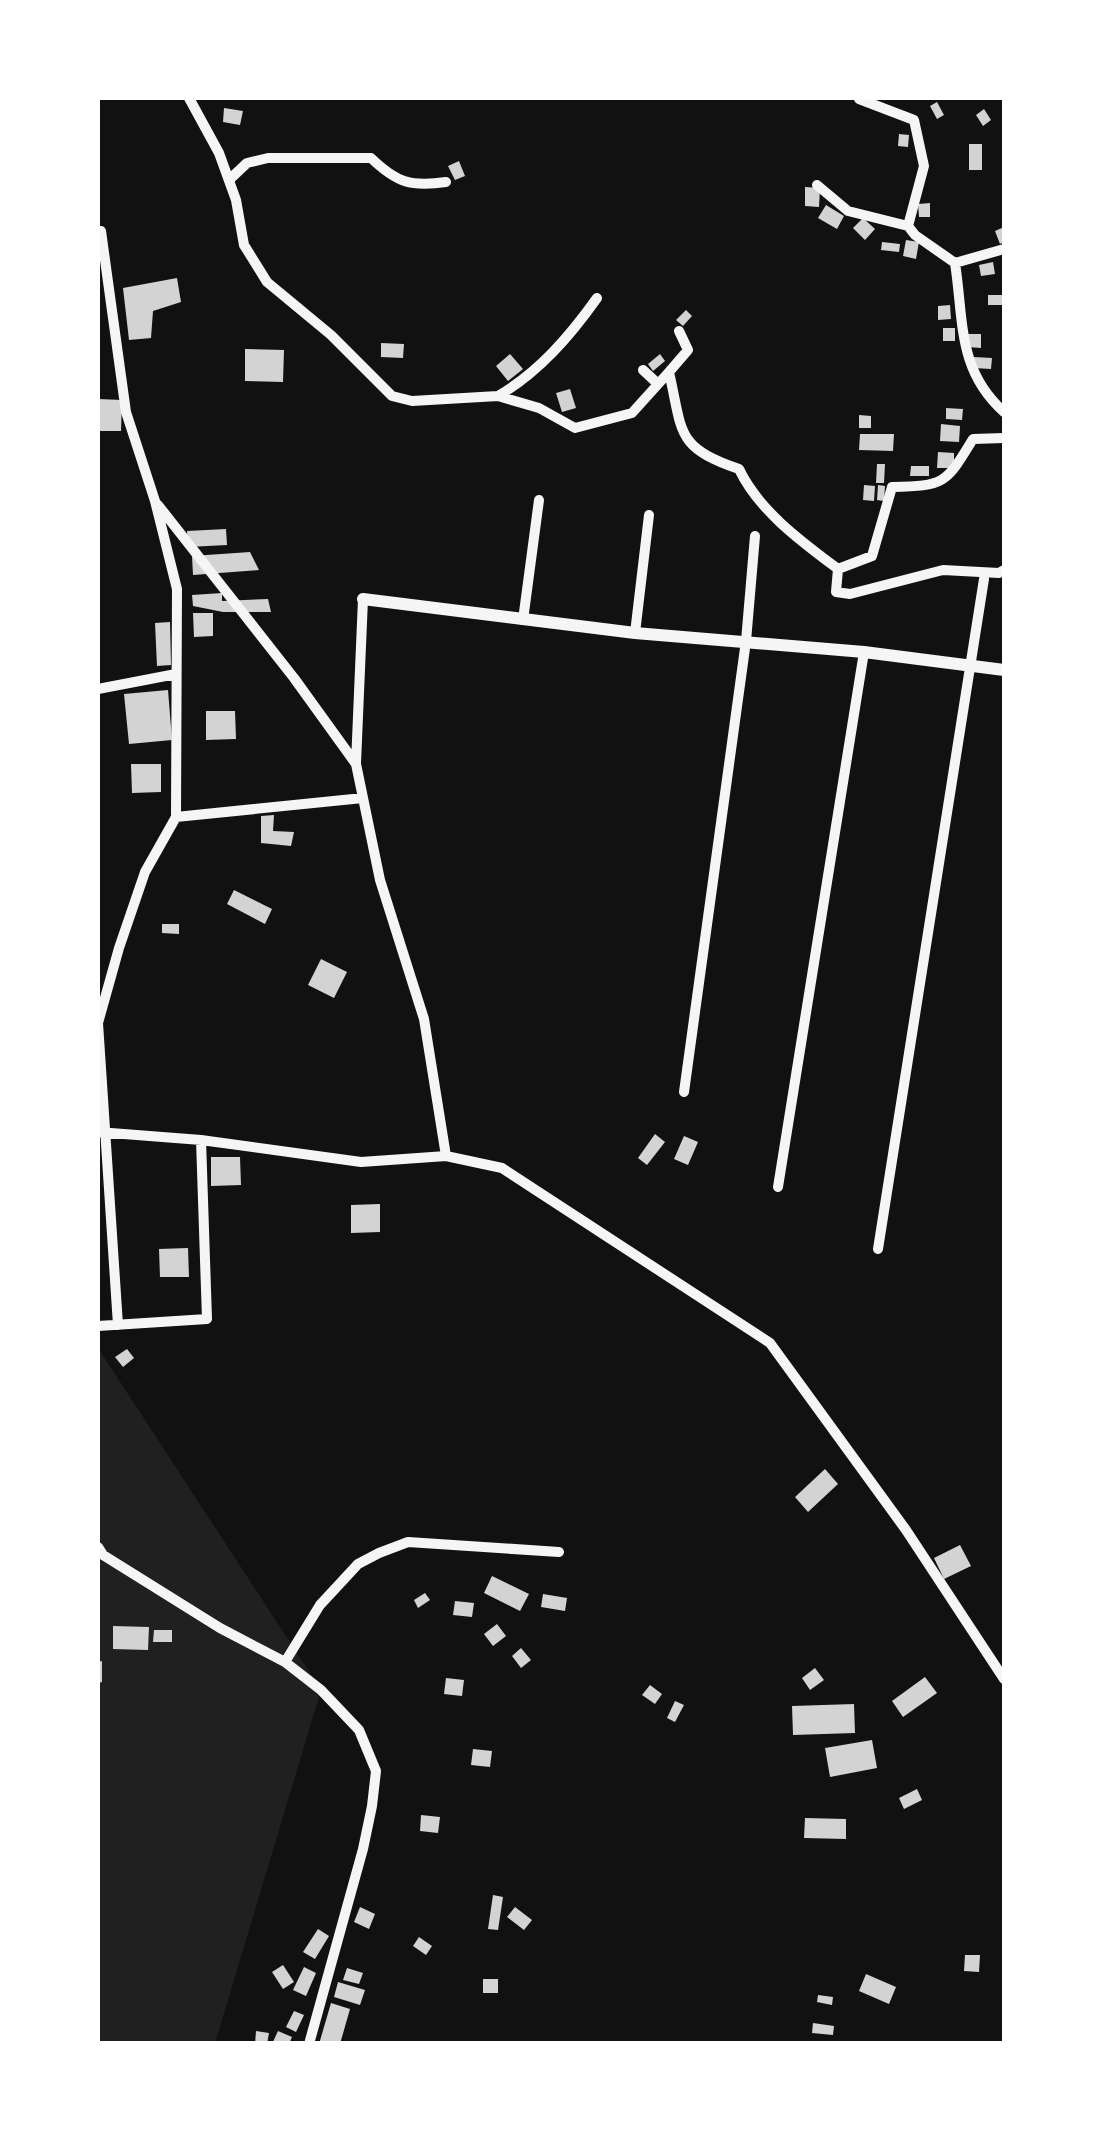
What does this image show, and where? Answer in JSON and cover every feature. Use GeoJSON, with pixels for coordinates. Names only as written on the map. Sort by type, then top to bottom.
{"type":"FeatureCollection","features":[{"type":"Feature","properties":{"kind":"street"},"geometry":{"type":"LineString","coordinates":[[190,98],[229,180],[244,245],[267,282],[332,335],[392,396],[412,402],[498,396],[540,408],[575,428],[632,413],[688,350],[679,331]]}},
{"type":"Feature","properties":{"kind":"street"},"geometry":{"type":"LineString","coordinates":[[859,99],[914,120],[924,166],[908,226]]}},
{"type":"Feature","properties":{"kind":"street"},"geometry":{"type":"LineString","coordinates":[[229,180],[247,163],[268,158],[371,158],[388,174],[417,186],[446,182]]}},
{"type":"Feature","properties":{"kind":"street"},"geometry":{"type":"LineString","coordinates":[[818,185],[848,211],[908,226],[955,263]]}},
{"type":"Feature","properties":{"kind":"street"},"geometry":{"type":"LineString","coordinates":[[101,231],[103,282],[126,412],[155,502],[176,589],[176,816],[146,872],[98,1023],[102,1132],[118,1324]]}},
{"type":"Feature","properties":{"kind":"street"},"geometry":{"type":"LineString","coordinates":[[955,263],[1004,249]]}},
{"type":"Feature","properties":{"kind":"street"},"geometry":{"type":"LineString","coordinates":[[955,263],[962,341],[975,377],[989,399],[1004,412]]}},
{"type":"Feature","properties":{"kind":"street"},"geometry":{"type":"LineString","coordinates":[[498,396],[530,377],[597,298]]}},
{"type":"Feature","properties":{"kind":"street"},"geometry":{"type":"LineString","coordinates":[[644,370],[657,383]]}},
{"type":"Feature","properties":{"kind":"street"},"geometry":{"type":"LineString","coordinates":[[670,372],[684,437],[706,457],[740,469],[748,488],[785,526],[838,569]]}},
{"type":"Feature","properties":{"kind":"street"},"geometry":{"type":"LineString","coordinates":[[838,569],[872,556],[892,487],[925,487],[948,478],[973,438],[1004,438]]}},
{"type":"Feature","properties":{"kind":"street"},"geometry":{"type":"LineString","coordinates":[[524,620],[539,500]]}},
{"type":"Feature","properties":{"kind":"street"},"geometry":{"type":"LineString","coordinates":[[155,502],[294,678],[356,764]]}},
{"type":"Feature","properties":{"kind":"street"},"geometry":{"type":"LineString","coordinates":[[635,633],[649,514]]}},
{"type":"Feature","properties":{"kind":"street"},"geometry":{"type":"LineString","coordinates":[[684,1092],[746,641],[754,536]]}},
{"type":"Feature","properties":{"kind":"street"},"geometry":{"type":"LineString","coordinates":[[838,569],[836,592],[850,594],[943,570],[999,574],[1004,570]]}},
{"type":"Feature","properties":{"kind":"street"},"geometry":{"type":"LineString","coordinates":[[878,1249],[984,579]]}},
{"type":"Feature","properties":{"kind":"street"},"geometry":{"type":"LineString","coordinates":[[446,1156],[424,1020],[380,880],[356,764],[363,599],[635,633],[864,652],[1004,670]]}},
{"type":"Feature","properties":{"kind":"street"},"geometry":{"type":"LineString","coordinates":[[778,1187],[864,652]]}},
{"type":"Feature","properties":{"kind":"street"},"geometry":{"type":"LineString","coordinates":[[98,688],[176,674]]}},
{"type":"Feature","properties":{"kind":"street"},"geometry":{"type":"LineString","coordinates":[[176,816],[362,798]]}},
{"type":"Feature","properties":{"kind":"street"},"geometry":{"type":"LineString","coordinates":[[102,1132],[201,1140],[361,1162],[446,1156],[502,1168],[770,1343],[906,1530],[1003,1675]]}},
{"type":"Feature","properties":{"kind":"street"},"geometry":{"type":"LineString","coordinates":[[98,1326],[207,1318],[201,1140]]}},
{"type":"Feature","properties":{"kind":"street"},"geometry":{"type":"LineString","coordinates":[[286,1662],[320,1606],[358,1564],[378,1553],[408,1542],[559,1552]]}},
{"type":"Feature","properties":{"kind":"street"},"geometry":{"type":"LineString","coordinates":[[98,1547],[103,1555],[220,1628],[286,1662],[321,1690],[359,1730],[376,1772],[363,1848],[309,2044]]}},
{"type":"Feature","properties":{"kind":"shaded area"},"geometry":{"type":"Polygon","coordinates":[[[98,1348],[321,1690],[215,2043],[98,2043],[98,1348]]]}},
{"type":"Feature","properties":{"kind":"building"},"geometry":{"type":"Polygon","coordinates":[[[937,102],[944,115],[937,119],[930,106],[937,102]]]}},
{"type":"Feature","properties":{"kind":"building"},"geometry":{"type":"Polygon","coordinates":[[[224,108],[243,111],[240,125],[223,122],[224,108]]]}},
{"type":"Feature","properties":{"kind":"building"},"geometry":{"type":"Polygon","coordinates":[[[984,109],[991,120],[983,126],[976,115],[984,109]]]}},
{"type":"Feature","properties":{"kind":"building"},"geometry":{"type":"Polygon","coordinates":[[[899,134],[909,135],[908,147],[898,146],[899,134]]]}},
{"type":"Feature","properties":{"kind":"building"},"geometry":{"type":"Polygon","coordinates":[[[969,144],[982,144],[982,170],[969,170],[969,144]]]}},
{"type":"Feature","properties":{"kind":"building"},"geometry":{"type":"Polygon","coordinates":[[[459,161],[465,176],[455,180],[448,166],[459,161]]]}},
{"type":"Feature","properties":{"kind":"building"},"geometry":{"type":"Polygon","coordinates":[[[805,187],[820,188],[819,207],[805,206],[805,187]]]}},
{"type":"Feature","properties":{"kind":"building"},"geometry":{"type":"Polygon","coordinates":[[[930,203],[930,217],[919,217],[918,204],[930,203]]]}},
{"type":"Feature","properties":{"kind":"building"},"geometry":{"type":"Polygon","coordinates":[[[826,205],[844,216],[837,229],[818,218],[826,205]]]}},
{"type":"Feature","properties":{"kind":"building"},"geometry":{"type":"Polygon","coordinates":[[[863,218],[875,229],[865,240],[853,228],[863,218]]]}},
{"type":"Feature","properties":{"kind":"building"},"geometry":{"type":"Polygon","coordinates":[[[1004,227],[1004,242],[1000,244],[995,231],[1004,227]]]}},
{"type":"Feature","properties":{"kind":"building"},"geometry":{"type":"Polygon","coordinates":[[[906,240],[919,242],[916,259],[903,256],[906,240]]]}},
{"type":"Feature","properties":{"kind":"building"},"geometry":{"type":"Polygon","coordinates":[[[882,242],[900,244],[899,252],[881,250],[882,242]]]}},
{"type":"Feature","properties":{"kind":"building"},"geometry":{"type":"Polygon","coordinates":[[[993,262],[995,274],[981,276],[979,265],[993,262]]]}},
{"type":"Feature","properties":{"kind":"building"},"geometry":{"type":"Polygon","coordinates":[[[177,278],[181,302],[153,311],[151,338],[129,340],[123,288],[177,278]]]}},
{"type":"Feature","properties":{"kind":"building"},"geometry":{"type":"Polygon","coordinates":[[[988,295],[1003,295],[1003,305],[988,305],[988,295]]]}},
{"type":"Feature","properties":{"kind":"building"},"geometry":{"type":"Polygon","coordinates":[[[950,305],[951,319],[938,320],[938,306],[950,305]]]}},
{"type":"Feature","properties":{"kind":"building"},"geometry":{"type":"Polygon","coordinates":[[[686,310],[692,316],[683,326],[676,320],[686,310]]]}},
{"type":"Feature","properties":{"kind":"building"},"geometry":{"type":"Polygon","coordinates":[[[943,328],[955,328],[955,341],[943,341],[943,328]]]}},
{"type":"Feature","properties":{"kind":"building"},"geometry":{"type":"Polygon","coordinates":[[[968,334],[981,334],[981,348],[968,347],[968,334]]]}},
{"type":"Feature","properties":{"kind":"building"},"geometry":{"type":"Polygon","coordinates":[[[381,343],[404,344],[403,358],[381,357],[381,343]]]}},
{"type":"Feature","properties":{"kind":"building"},"geometry":{"type":"Polygon","coordinates":[[[245,349],[284,350],[283,382],[245,381],[245,349]]]}},
{"type":"Feature","properties":{"kind":"building"},"geometry":{"type":"Polygon","coordinates":[[[510,354],[523,369],[508,381],[496,366],[510,354]]]}},
{"type":"Feature","properties":{"kind":"building"},"geometry":{"type":"Polygon","coordinates":[[[660,354],[665,361],[653,371],[648,364],[660,354]]]}},
{"type":"Feature","properties":{"kind":"building"},"geometry":{"type":"Polygon","coordinates":[[[974,357],[992,358],[991,369],[974,368],[974,357]]]}},
{"type":"Feature","properties":{"kind":"building"},"geometry":{"type":"Polygon","coordinates":[[[570,389],[576,408],[562,412],[556,393],[570,389]]]}},
{"type":"Feature","properties":{"kind":"building"},"geometry":{"type":"Polygon","coordinates":[[[98,399],[122,400],[121,431],[98,431],[98,399]]]}},
{"type":"Feature","properties":{"kind":"building"},"geometry":{"type":"Polygon","coordinates":[[[946,408],[963,409],[962,420],[946,419],[946,408]]]}},
{"type":"Feature","properties":{"kind":"building"},"geometry":{"type":"Polygon","coordinates":[[[859,415],[871,416],[871,428],[859,428],[859,415]]]}},
{"type":"Feature","properties":{"kind":"building"},"geometry":{"type":"Polygon","coordinates":[[[941,424],[960,426],[959,442],[940,441],[941,424]]]}},
{"type":"Feature","properties":{"kind":"building"},"geometry":{"type":"Polygon","coordinates":[[[860,434],[894,434],[893,451],[859,450],[860,434]]]}},
{"type":"Feature","properties":{"kind":"building"},"geometry":{"type":"Polygon","coordinates":[[[938,452],[954,453],[954,468],[937,468],[938,452]]]}},
{"type":"Feature","properties":{"kind":"building"},"geometry":{"type":"Polygon","coordinates":[[[877,464],[885,464],[884,483],[876,483],[877,464]]]}},
{"type":"Feature","properties":{"kind":"building"},"geometry":{"type":"Polygon","coordinates":[[[911,466],[929,466],[929,476],[910,476],[911,466]]]}},
{"type":"Feature","properties":{"kind":"building"},"geometry":{"type":"Polygon","coordinates":[[[864,485],[875,486],[874,501],[863,500],[864,485]]]}},
{"type":"Feature","properties":{"kind":"building"},"geometry":{"type":"Polygon","coordinates":[[[878,485],[885,486],[884,501],[877,500],[878,485]]]}},
{"type":"Feature","properties":{"kind":"building"},"geometry":{"type":"Polygon","coordinates":[[[226,529],[227,545],[188,547],[187,531],[226,529]]]}},
{"type":"Feature","properties":{"kind":"building"},"geometry":{"type":"Polygon","coordinates":[[[250,552],[259,570],[193,575],[192,556],[250,552]]]}},
{"type":"Feature","properties":{"kind":"building"},"geometry":{"type":"Polygon","coordinates":[[[222,593],[222,601],[268,599],[271,612],[223,612],[193,606],[192,595],[222,593]]]}},
{"type":"Feature","properties":{"kind":"building"},"geometry":{"type":"Polygon","coordinates":[[[193,613],[213,613],[213,636],[194,637],[193,613]]]}},
{"type":"Feature","properties":{"kind":"building"},"geometry":{"type":"Polygon","coordinates":[[[170,622],[171,665],[157,666],[155,623],[170,622]]]}},
{"type":"Feature","properties":{"kind":"building"},"geometry":{"type":"Polygon","coordinates":[[[168,690],[172,740],[129,744],[124,694],[168,690]]]}},
{"type":"Feature","properties":{"kind":"building"},"geometry":{"type":"Polygon","coordinates":[[[206,711],[235,711],[236,739],[206,740],[206,711]]]}},
{"type":"Feature","properties":{"kind":"building"},"geometry":{"type":"Polygon","coordinates":[[[131,764],[161,764],[161,792],[132,793],[131,764]]]}},
{"type":"Feature","properties":{"kind":"building"},"geometry":{"type":"Polygon","coordinates":[[[274,815],[273,831],[294,832],[291,846],[261,843],[261,816],[274,815]]]}},
{"type":"Feature","properties":{"kind":"building"},"geometry":{"type":"Polygon","coordinates":[[[234,890],[272,909],[265,924],[227,904],[234,890]]]}},
{"type":"Feature","properties":{"kind":"building"},"geometry":{"type":"Polygon","coordinates":[[[162,924],[179,924],[179,934],[162,933],[162,924]]]}},
{"type":"Feature","properties":{"kind":"building"},"geometry":{"type":"Polygon","coordinates":[[[321,959],[347,972],[334,998],[308,985],[321,959]]]}},
{"type":"Feature","properties":{"kind":"building"},"geometry":{"type":"Polygon","coordinates":[[[655,1134],[665,1142],[647,1165],[638,1158],[655,1134]]]}},
{"type":"Feature","properties":{"kind":"building"},"geometry":{"type":"Polygon","coordinates":[[[684,1136],[698,1142],[688,1165],[674,1159],[684,1136]]]}},
{"type":"Feature","properties":{"kind":"building"},"geometry":{"type":"Polygon","coordinates":[[[211,1157],[240,1157],[241,1185],[211,1186],[211,1157]]]}},
{"type":"Feature","properties":{"kind":"building"},"geometry":{"type":"Polygon","coordinates":[[[380,1204],[380,1232],[351,1233],[351,1205],[380,1204]]]}},
{"type":"Feature","properties":{"kind":"building"},"geometry":{"type":"Polygon","coordinates":[[[188,1248],[189,1277],[160,1277],[159,1249],[188,1248]]]}},
{"type":"Feature","properties":{"kind":"building"},"geometry":{"type":"Polygon","coordinates":[[[127,1349],[134,1358],[123,1367],[115,1357],[127,1349]]]}},
{"type":"Feature","properties":{"kind":"building"},"geometry":{"type":"Polygon","coordinates":[[[825,1469],[838,1484],[808,1512],[795,1497],[825,1469]]]}},
{"type":"Feature","properties":{"kind":"building"},"geometry":{"type":"Polygon","coordinates":[[[960,1545],[971,1566],[944,1579],[934,1558],[960,1545]]]}},
{"type":"Feature","properties":{"kind":"building"},"geometry":{"type":"Polygon","coordinates":[[[492,1576],[529,1594],[520,1611],[484,1593],[492,1576]]]}},
{"type":"Feature","properties":{"kind":"building"},"geometry":{"type":"Polygon","coordinates":[[[425,1593],[430,1600],[418,1608],[414,1600],[425,1593]]]}},
{"type":"Feature","properties":{"kind":"building"},"geometry":{"type":"Polygon","coordinates":[[[543,1594],[567,1598],[565,1611],[541,1607],[543,1594]]]}},
{"type":"Feature","properties":{"kind":"building"},"geometry":{"type":"Polygon","coordinates":[[[455,1601],[474,1603],[472,1617],[453,1615],[455,1601]]]}},
{"type":"Feature","properties":{"kind":"building"},"geometry":{"type":"Polygon","coordinates":[[[497,1624],[506,1636],[493,1646],[484,1634],[497,1624]]]}},
{"type":"Feature","properties":{"kind":"building"},"geometry":{"type":"Polygon","coordinates":[[[113,1626],[149,1627],[148,1650],[113,1649],[113,1626]]]}},
{"type":"Feature","properties":{"kind":"building"},"geometry":{"type":"Polygon","coordinates":[[[154,1630],[172,1630],[172,1642],[153,1642],[154,1630]]]}},
{"type":"Feature","properties":{"kind":"building"},"geometry":{"type":"Polygon","coordinates":[[[521,1648],[531,1660],[521,1668],[512,1656],[521,1648]]]}},
{"type":"Feature","properties":{"kind":"building"},"geometry":{"type":"Polygon","coordinates":[[[102,1661],[102,1682],[98,1683],[98,1662],[102,1661]]]}},
{"type":"Feature","properties":{"kind":"building"},"geometry":{"type":"Polygon","coordinates":[[[815,1668],[824,1680],[810,1690],[802,1678],[815,1668]]]}},
{"type":"Feature","properties":{"kind":"building"},"geometry":{"type":"Polygon","coordinates":[[[925,1677],[937,1693],[903,1717],[892,1701],[925,1677]]]}},
{"type":"Feature","properties":{"kind":"building"},"geometry":{"type":"Polygon","coordinates":[[[446,1678],[464,1680],[462,1696],[444,1694],[446,1678]]]}},
{"type":"Feature","properties":{"kind":"building"},"geometry":{"type":"Polygon","coordinates":[[[650,1685],[662,1694],[655,1704],[642,1695],[650,1685]]]}},
{"type":"Feature","properties":{"kind":"building"},"geometry":{"type":"Polygon","coordinates":[[[675,1701],[684,1705],[675,1722],[667,1718],[675,1701]]]}},
{"type":"Feature","properties":{"kind":"building"},"geometry":{"type":"Polygon","coordinates":[[[854,1704],[855,1733],[793,1735],[792,1706],[854,1704]]]}},
{"type":"Feature","properties":{"kind":"building"},"geometry":{"type":"Polygon","coordinates":[[[872,1740],[877,1768],[830,1777],[825,1748],[872,1740]]]}},
{"type":"Feature","properties":{"kind":"building"},"geometry":{"type":"Polygon","coordinates":[[[473,1749],[492,1751],[490,1767],[471,1765],[473,1749]]]}},
{"type":"Feature","properties":{"kind":"building"},"geometry":{"type":"Polygon","coordinates":[[[917,1789],[922,1800],[904,1809],[899,1798],[917,1789]]]}},
{"type":"Feature","properties":{"kind":"building"},"geometry":{"type":"Polygon","coordinates":[[[421,1815],[440,1817],[438,1833],[420,1831],[421,1815]]]}},
{"type":"Feature","properties":{"kind":"building"},"geometry":{"type":"Polygon","coordinates":[[[805,1818],[846,1819],[846,1839],[804,1838],[805,1818]]]}},
{"type":"Feature","properties":{"kind":"building"},"geometry":{"type":"Polygon","coordinates":[[[493,1895],[503,1897],[498,1930],[488,1929],[493,1895]]]}},
{"type":"Feature","properties":{"kind":"building"},"geometry":{"type":"Polygon","coordinates":[[[360,1907],[375,1914],[369,1929],[354,1922],[360,1907]]]}},
{"type":"Feature","properties":{"kind":"building"},"geometry":{"type":"Polygon","coordinates":[[[515,1907],[532,1920],[524,1930],[507,1917],[515,1907]]]}},
{"type":"Feature","properties":{"kind":"building"},"geometry":{"type":"Polygon","coordinates":[[[318,1929],[329,1936],[315,1959],[303,1952],[318,1929]]]}},
{"type":"Feature","properties":{"kind":"building"},"geometry":{"type":"Polygon","coordinates":[[[419,1937],[432,1946],[426,1955],[413,1946],[419,1937]]]}},
{"type":"Feature","properties":{"kind":"building"},"geometry":{"type":"Polygon","coordinates":[[[965,1955],[980,1955],[979,1972],[964,1971],[965,1955]]]}},
{"type":"Feature","properties":{"kind":"building"},"geometry":{"type":"Polygon","coordinates":[[[283,1965],[294,1982],[283,1989],[272,1972],[283,1965]]]}},
{"type":"Feature","properties":{"kind":"building"},"geometry":{"type":"Polygon","coordinates":[[[304,1967],[316,1973],[306,1996],[293,1990],[304,1967]]]}},
{"type":"Feature","properties":{"kind":"building"},"geometry":{"type":"Polygon","coordinates":[[[347,1968],[363,1973],[359,1984],[343,1980],[347,1968]]]}},
{"type":"Feature","properties":{"kind":"building"},"geometry":{"type":"Polygon","coordinates":[[[866,1974],[896,1987],[889,2004],[859,1991],[866,1974]]]}},
{"type":"Feature","properties":{"kind":"building"},"geometry":{"type":"Polygon","coordinates":[[[483,1979],[498,1979],[498,1993],[483,1993],[483,1979]]]}},
{"type":"Feature","properties":{"kind":"building"},"geometry":{"type":"Polygon","coordinates":[[[338,1982],[365,1990],[360,2005],[334,1997],[338,1982]]]}},
{"type":"Feature","properties":{"kind":"building"},"geometry":{"type":"Polygon","coordinates":[[[818,1995],[833,1997],[832,2005],[817,2002],[818,1995]]]}},
{"type":"Feature","properties":{"kind":"building"},"geometry":{"type":"Polygon","coordinates":[[[331,2003],[350,2009],[340,2044],[319,2044],[331,2003]]]}},
{"type":"Feature","properties":{"kind":"building"},"geometry":{"type":"Polygon","coordinates":[[[294,2011],[304,2015],[296,2032],[286,2027],[294,2011]]]}},
{"type":"Feature","properties":{"kind":"building"},"geometry":{"type":"Polygon","coordinates":[[[813,2023],[834,2026],[833,2035],[812,2033],[813,2023]]]}},
{"type":"Feature","properties":{"kind":"building"},"geometry":{"type":"Polygon","coordinates":[[[256,2031],[269,2033],[267,2044],[255,2044],[256,2031]]]}},
{"type":"Feature","properties":{"kind":"building"},"geometry":{"type":"Polygon","coordinates":[[[278,2031],[292,2037],[289,2044],[272,2044],[278,2031]]]}}]}
